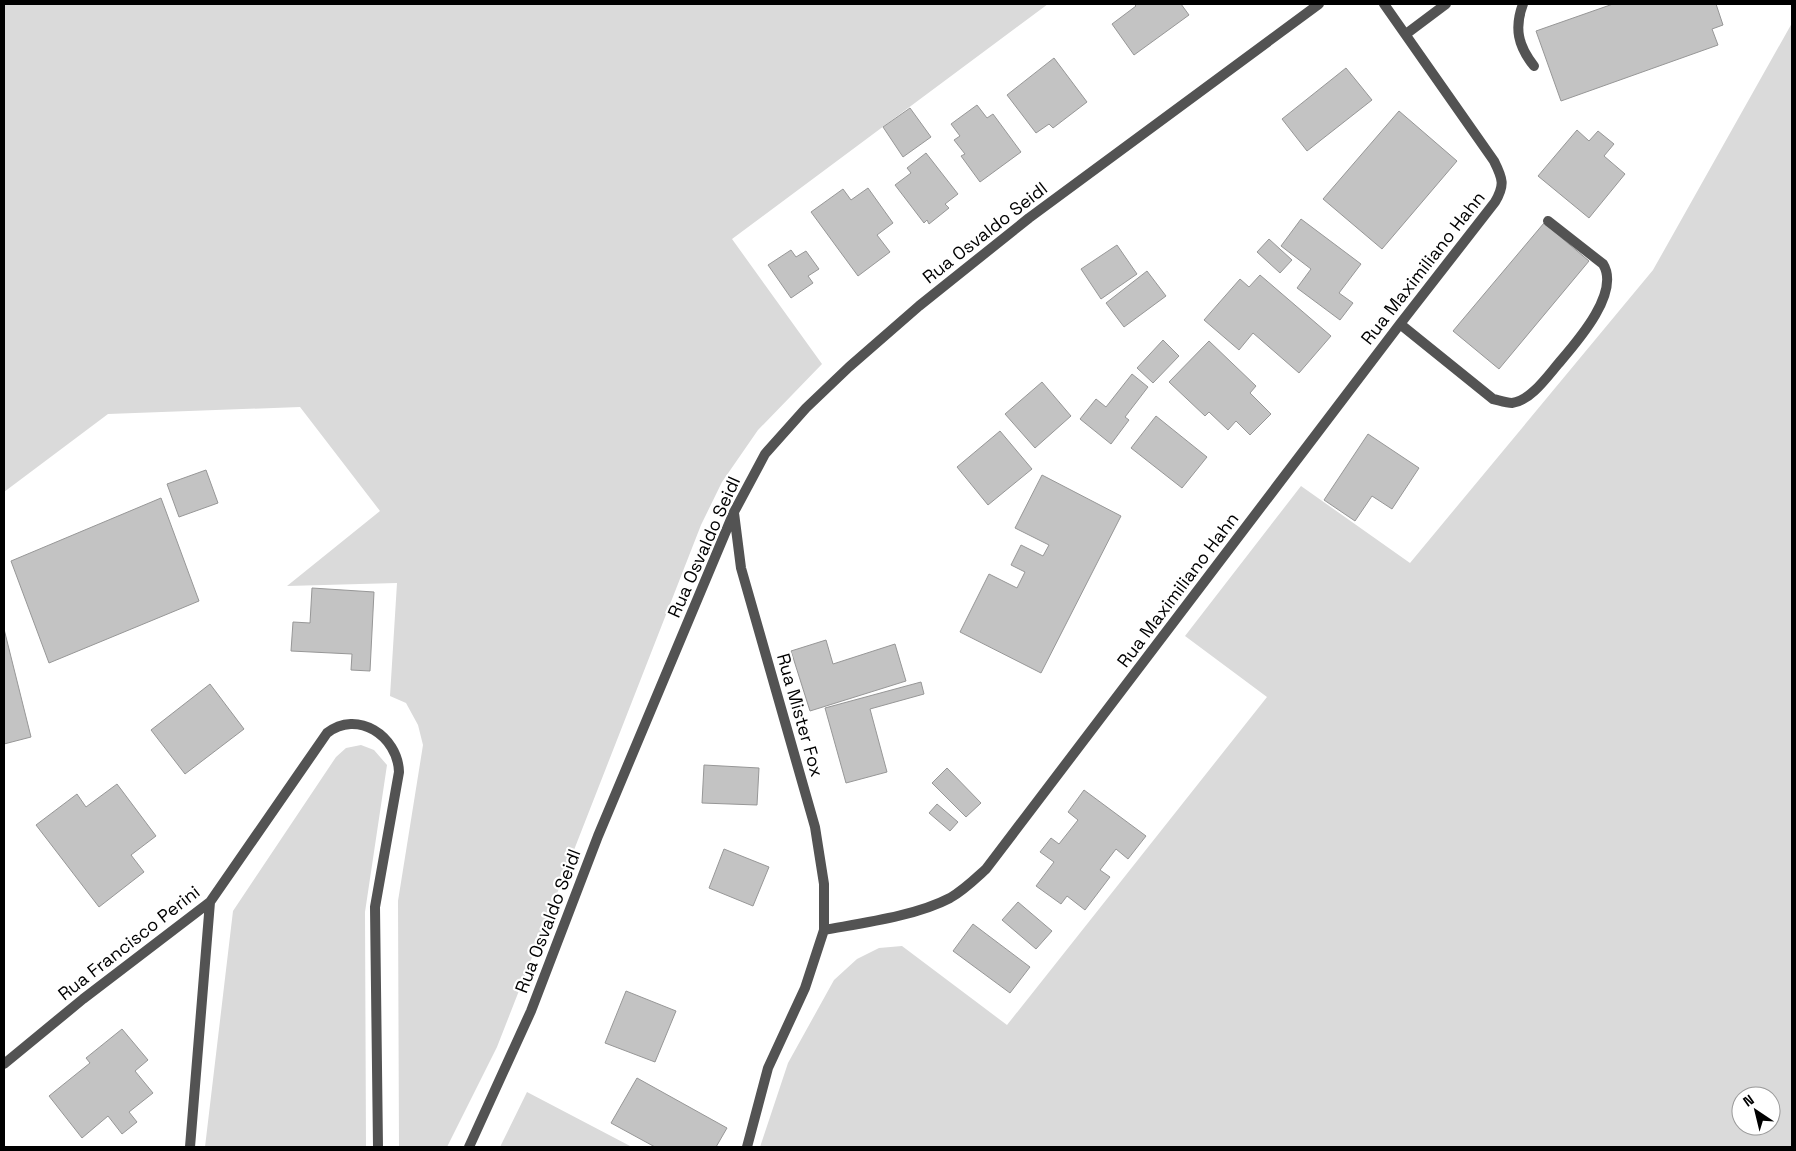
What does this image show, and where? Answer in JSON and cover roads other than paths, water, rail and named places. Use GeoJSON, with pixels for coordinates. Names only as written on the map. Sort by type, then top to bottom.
{"type":"FeatureCollection","features":[{"type":"Feature","properties":{"kind":"street","name":"Rua Osvaldo Seidl"},"geometry":{"type":"LineString","coordinates":[[470,1147],[531,1011],[598,836],[734,512],[765,454],[806,408],[919,306],[1029,218],[1319,4]]}},
{"type":"Feature","properties":{"kind":"street"},"geometry":{"type":"LineString","coordinates":[[1384,4],[1406,34],[1446,4]]}},
{"type":"Feature","properties":{"kind":"street"},"geometry":{"type":"LineString","coordinates":[[1523,4],[1517,20],[1519,33],[1523,51],[1534,66]]}},
{"type":"Feature","properties":{"kind":"street","name":"Rua Maximiliano Hahn"},"geometry":{"type":"LineString","coordinates":[[824,930],[883,919],[950,898],[986,869],[1400,324],[1496,202],[1502,190],[1502,177],[1494,162],[1406,34]]}},
{"type":"Feature","properties":{"kind":"street"},"geometry":{"type":"LineString","coordinates":[[1400,324],[1493,399],[1512,403],[1534,392],[1589,328],[1607,286],[1607,271],[1603,264],[1548,221]]}},
{"type":"Feature","properties":{"kind":"street","name":"Rua Mister Fox"},"geometry":{"type":"LineString","coordinates":[[734,512],[742,568],[815,827],[824,884],[824,930],[805,988],[768,1068],[747,1147]]}},
{"type":"Feature","properties":{"kind":"street","name":"Rua Francisco Perini"},"geometry":{"type":"LineString","coordinates":[[4,1064],[83,999],[210,902],[327,733],[344,723],[359,724],[384,737],[395,749],[399,761],[399,772],[374,907],[378,1147]]}},
{"type":"Feature","properties":{"kind":"street"},"geometry":{"type":"LineString","coordinates":[[190,1147],[210,902]]}}]}
